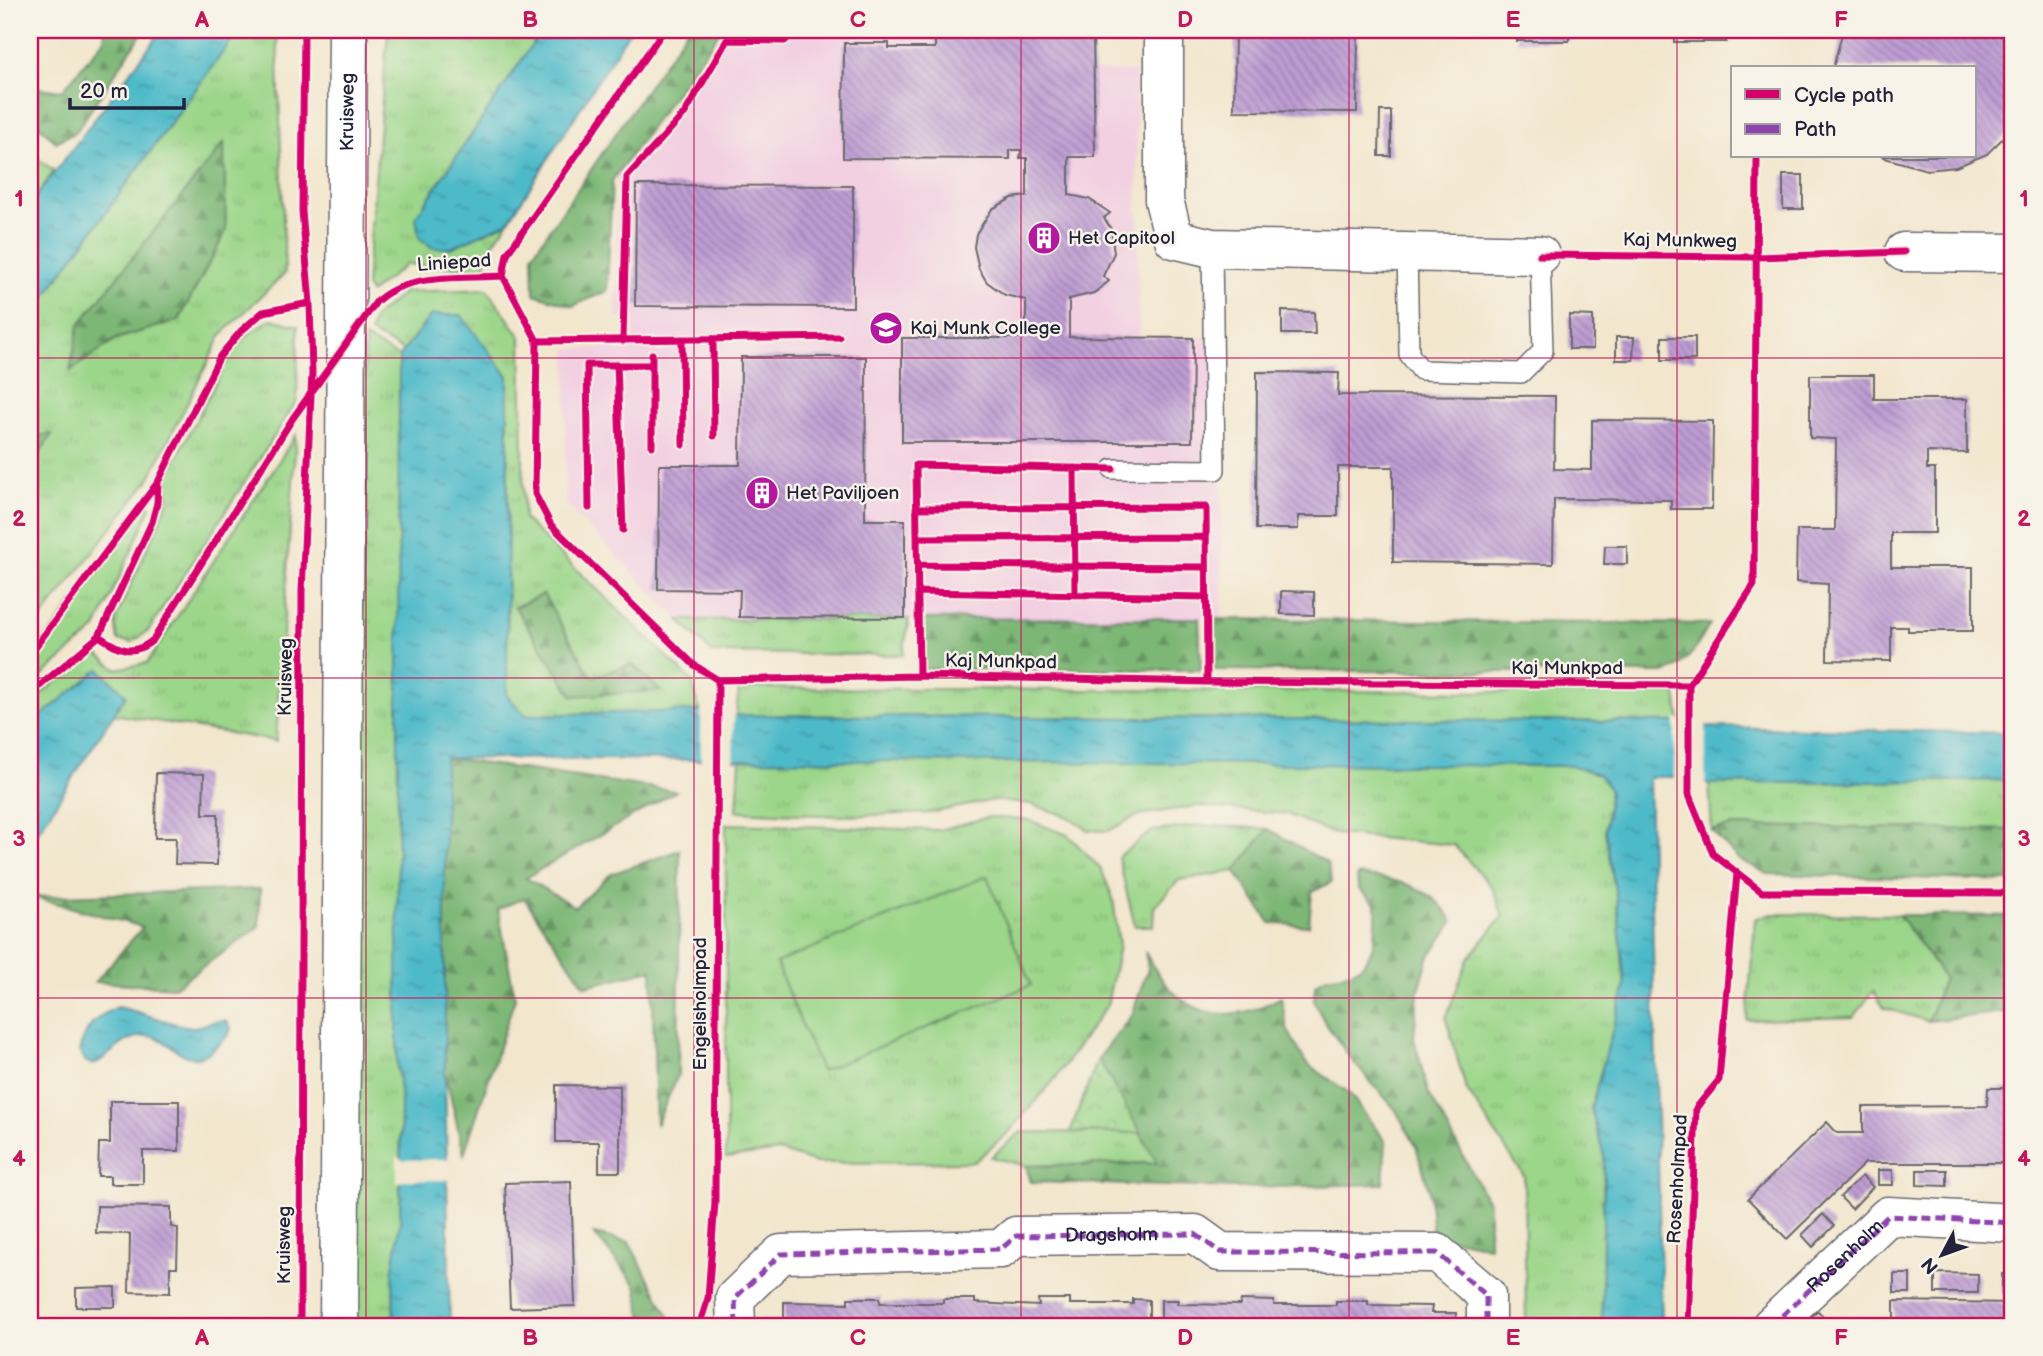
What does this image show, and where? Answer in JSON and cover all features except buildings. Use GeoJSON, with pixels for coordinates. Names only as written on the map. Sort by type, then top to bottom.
{"type":"FeatureCollection","features":[{"type":"Feature","properties":{"kind":"street","name":"Kruisweg"},"geometry":{"type":"LineString","coordinates":[[339,1326],[348,30]]}},
{"type":"Feature","properties":{"kind":"street"},"geometry":{"type":"LineString","coordinates":[[1164,30],[1164,200],[1174,239],[1212,248],[1407,250],[1540,255]]}},
{"type":"Feature","properties":{"kind":"street"},"geometry":{"type":"LineString","coordinates":[[1904,253],[2013,253]]}},
{"type":"Feature","properties":{"kind":"street","name":"Rosenholm"},"geometry":{"type":"LineString","coordinates":[[1771,1326],[1888,1216],[2013,1223]]}},
{"type":"Feature","properties":{"kind":"street","name":"Dragsholm"},"geometry":{"type":"LineString","coordinates":[[736,1326],[735,1298],[781,1254],[1001,1249],[1016,1236],[1195,1234],[1220,1251],[1437,1253],[1486,1295],[1486,1326]]}},
{"type":"Feature","properties":{"kind":"lane"},"geometry":{"type":"LineString","coordinates":[[1114,469],[1215,470],[1212,248]]}},
{"type":"Feature","properties":{"kind":"lane"},"geometry":{"type":"LineString","coordinates":[[1407,250],[1409,354],[1421,370],[1521,373],[1543,351],[1540,255]]}},
{"type":"Feature","properties":{"kind":"shaded area","name":"Kaj Munk College"},"geometry":{"type":"Polygon","coordinates":[[[728,30],[1093,30],[1093,71],[1136,72],[1139,337],[1222,338],[1222,619],[679,620],[565,503],[567,349],[633,347],[634,318],[616,317],[617,173],[678,108],[728,30]]]}},
{"type":"Feature","properties":{"kind":"green space"},"geometry":{"type":"Polygon","coordinates":[[[105,30],[144,30],[76,132],[56,142],[30,117],[30,87],[62,91],[104,40],[105,30]]]}},
{"type":"Feature","properties":{"kind":"green space"},"geometry":{"type":"Polygon","coordinates":[[[239,30],[277,30],[285,273],[222,334],[148,481],[30,633],[30,468],[51,435],[30,437],[30,317],[239,30]],[[226,231],[71,370],[116,339],[179,320],[226,231]]]}},
{"type":"Feature","properties":{"kind":"green space"},"geometry":{"type":"Polygon","coordinates":[[[388,30],[542,30],[416,217],[433,248],[451,248],[508,222],[486,254],[485,270],[407,264],[370,293],[366,286],[388,30]]]}},
{"type":"Feature","properties":{"kind":"green space"},"geometry":{"type":"Polygon","coordinates":[[[687,30],[721,30],[612,181],[607,291],[573,306],[534,294],[533,254],[687,30]]]}},
{"type":"Feature","properties":{"kind":"green space"},"geometry":{"type":"Polygon","coordinates":[[[224,143],[226,231],[179,320],[116,339],[70,371],[79,325],[224,143]]]}},
{"type":"Feature","properties":{"kind":"green space"},"geometry":{"type":"Polygon","coordinates":[[[30,153],[54,171],[30,205],[30,153]]]}},
{"type":"Feature","properties":{"kind":"green space"},"geometry":{"type":"Polygon","coordinates":[[[487,289],[521,337],[524,519],[692,681],[700,711],[525,715],[507,696],[508,375],[431,315],[404,351],[370,333],[374,318],[404,292],[487,289]]]}},
{"type":"Feature","properties":{"kind":"green space"},"geometry":{"type":"Polygon","coordinates":[[[271,319],[298,326],[297,401],[148,631],[132,642],[118,640],[115,621],[168,501],[167,476],[237,342],[271,319]]]}},
{"type":"Feature","properties":{"kind":"green space"},"geometry":{"type":"Polygon","coordinates":[[[365,338],[399,357],[401,411],[397,1064],[401,1100],[400,1222],[393,1269],[394,1326],[353,1326],[365,338]]]}},
{"type":"Feature","properties":{"kind":"green space"},"geometry":{"type":"Polygon","coordinates":[[[52,434],[30,468],[30,437],[52,434]]]}},
{"type":"Feature","properties":{"kind":"green space"},"geometry":{"type":"Polygon","coordinates":[[[296,435],[276,741],[113,714],[125,695],[99,670],[30,725],[30,703],[94,651],[116,669],[147,663],[296,435]]]}},
{"type":"Feature","properties":{"kind":"green space"},"geometry":{"type":"Polygon","coordinates":[[[147,503],[151,507],[96,629],[30,686],[30,661],[147,503]]]}},
{"type":"Feature","properties":{"kind":"green space"},"geometry":{"type":"Polygon","coordinates":[[[543,594],[592,677],[632,664],[660,691],[573,696],[515,607],[543,594]]]}},
{"type":"Feature","properties":{"kind":"green space"},"geometry":{"type":"Polygon","coordinates":[[[1199,618],[1201,670],[923,669],[921,619],[1199,618]]]}},
{"type":"Feature","properties":{"kind":"green space"},"geometry":{"type":"Polygon","coordinates":[[[909,619],[903,655],[712,653],[679,620],[909,619]]]}},
{"type":"Feature","properties":{"kind":"green space"},"geometry":{"type":"Polygon","coordinates":[[[1212,619],[1710,624],[1686,660],[1664,673],[1215,670],[1212,619]]]}},
{"type":"Feature","properties":{"kind":"green space"},"geometry":{"type":"Polygon","coordinates":[[[739,688],[1676,693],[1680,722],[736,715],[739,688]]]}},
{"type":"Feature","properties":{"kind":"green space"},"geometry":{"type":"Polygon","coordinates":[[[445,758],[676,791],[526,878],[575,907],[611,874],[680,850],[678,1075],[656,1125],[652,970],[585,986],[524,898],[498,909],[515,998],[464,1154],[445,1073],[445,758]]]}},
{"type":"Feature","properties":{"kind":"green space"},"geometry":{"type":"Polygon","coordinates":[[[740,759],[1572,766],[1599,774],[1610,791],[1605,831],[1617,902],[1625,986],[1591,1108],[1604,1156],[1602,1326],[1526,1326],[1524,1176],[1466,1089],[1446,1018],[1468,959],[1503,916],[1492,887],[1454,845],[1334,834],[1287,814],[1198,806],[1139,815],[1108,831],[1088,830],[1069,817],[1030,804],[994,800],[930,813],[840,816],[737,811],[740,759]]]}},
{"type":"Feature","properties":{"kind":"green space"},"geometry":{"type":"Polygon","coordinates":[[[2013,780],[2013,830],[1732,826],[1712,831],[1709,784],[2013,780]]]}},
{"type":"Feature","properties":{"kind":"green space"},"geometry":{"type":"Polygon","coordinates":[[[989,817],[1028,820],[1068,835],[1101,869],[1113,898],[1119,946],[1107,1005],[1055,1079],[1009,1132],[974,1162],[816,1163],[779,1151],[726,1158],[726,824],[939,830],[989,817]]]}},
{"type":"Feature","properties":{"kind":"green space"},"geometry":{"type":"Polygon","coordinates":[[[1204,825],[1268,829],[1235,871],[1179,880],[1154,907],[1153,926],[1135,926],[1118,857],[1152,831],[1204,825]]]}},
{"type":"Feature","properties":{"kind":"green space"},"geometry":{"type":"Polygon","coordinates":[[[1732,826],[2013,830],[2013,881],[1768,874],[1739,860],[1712,831],[1732,826]]]}},
{"type":"Feature","properties":{"kind":"green space"},"geometry":{"type":"Polygon","coordinates":[[[1268,829],[1327,863],[1332,882],[1312,892],[1309,926],[1270,923],[1235,871],[1268,829]]]}},
{"type":"Feature","properties":{"kind":"green space"},"geometry":{"type":"Polygon","coordinates":[[[1357,875],[1412,886],[1435,900],[1453,922],[1428,959],[1418,993],[1414,1038],[1428,1092],[1489,1203],[1489,1246],[1433,1235],[1429,1190],[1416,1146],[1395,1109],[1353,1062],[1324,1021],[1314,1001],[1315,985],[1326,977],[1355,970],[1363,964],[1372,947],[1376,905],[1358,888],[1357,875]]]}},
{"type":"Feature","properties":{"kind":"green space"},"geometry":{"type":"Polygon","coordinates":[[[987,876],[1031,985],[821,1071],[776,963],[987,876]]]}},
{"type":"Feature","properties":{"kind":"green space"},"geometry":{"type":"Polygon","coordinates":[[[260,889],[259,927],[174,987],[95,982],[143,927],[33,897],[260,889]]]}},
{"type":"Feature","properties":{"kind":"green space"},"geometry":{"type":"Polygon","coordinates":[[[1768,914],[1899,915],[1944,978],[1928,1021],[1884,1008],[1873,991],[1854,1017],[1747,1020],[1755,919],[1768,914]]]}},
{"type":"Feature","properties":{"kind":"green space"},"geometry":{"type":"Polygon","coordinates":[[[1899,915],[2013,916],[2013,1011],[1928,1021],[1944,978],[1899,915]]]}},
{"type":"Feature","properties":{"kind":"green space"},"geometry":{"type":"Polygon","coordinates":[[[1145,952],[1170,989],[1201,1010],[1219,1014],[1238,1013],[1259,1008],[1281,997],[1287,1029],[1306,1063],[1349,1093],[1386,1142],[1383,1184],[1237,1188],[1031,1182],[1026,1166],[1157,1163],[1098,1059],[1132,1015],[1148,968],[1145,952]]]}},
{"type":"Feature","properties":{"kind":"green space"},"geometry":{"type":"Polygon","coordinates":[[[1098,1059],[1141,1133],[1070,1132],[1098,1059]]]}},
{"type":"Feature","properties":{"kind":"green space"},"geometry":{"type":"Polygon","coordinates":[[[1021,1132],[1141,1133],[1158,1163],[1026,1166],[991,1157],[1021,1132]]]}},
{"type":"Feature","properties":{"kind":"green space"},"geometry":{"type":"Polygon","coordinates":[[[594,1234],[629,1242],[674,1326],[644,1326],[636,1285],[594,1234]]]}},
{"type":"Feature","properties":{"kind":"water"},"geometry":{"type":"Polygon","coordinates":[[[162,30],[239,30],[30,316],[30,205],[162,30]]]}},
{"type":"Feature","properties":{"kind":"water"},"geometry":{"type":"Polygon","coordinates":[[[542,30],[630,30],[508,222],[451,248],[433,248],[419,238],[416,217],[542,30]]]}},
{"type":"Feature","properties":{"kind":"water"},"geometry":{"type":"Polygon","coordinates":[[[431,315],[461,315],[508,376],[507,696],[525,715],[700,711],[736,715],[1680,722],[1712,727],[2013,733],[2013,780],[1709,784],[1681,777],[1649,777],[1662,1326],[1602,1326],[1604,1156],[1591,1108],[1625,986],[1617,902],[1605,831],[1610,791],[1599,774],[1572,766],[445,758],[445,1073],[450,1326],[394,1326],[393,1269],[400,1222],[401,1100],[397,1064],[399,357],[431,315]]]}},
{"type":"Feature","properties":{"kind":"water"},"geometry":{"type":"Polygon","coordinates":[[[99,669],[126,695],[30,844],[30,725],[99,669]]]}},
{"type":"Feature","properties":{"kind":"water"},"geometry":{"type":"Polygon","coordinates":[[[118,1007],[187,1027],[226,1021],[231,1028],[218,1045],[206,1054],[196,1057],[188,1056],[155,1037],[145,1036],[123,1043],[93,1065],[84,1060],[79,1051],[85,1035],[92,1023],[118,1007]]]}},
{"type":"Feature","properties":{"kind":"pier"},"geometry":{"type":"Polygon","coordinates":[[[701,708],[734,712],[733,763],[701,763],[701,708]]]}},
{"type":"Feature","properties":{"kind":"pier"},"geometry":{"type":"Polygon","coordinates":[[[1675,719],[1706,723],[1705,787],[1674,780],[1675,719]]]}},
{"type":"Feature","properties":{"kind":"pier"},"geometry":{"type":"Polygon","coordinates":[[[397,1157],[403,1160],[450,1159],[450,1180],[404,1180],[397,1184],[397,1157]]]}},
{"type":"Feature","properties":{"kind":"marked path"},"geometry":{"type":"LineString","coordinates":[[1771,1326],[1888,1216],[2013,1223]]}},
{"type":"Feature","properties":{"kind":"marked path"},"geometry":{"type":"LineString","coordinates":[[736,1326],[735,1298],[781,1254],[1001,1249],[1016,1236],[1195,1234],[1220,1252],[1437,1253],[1486,1295],[1486,1326]]}},
{"type":"Feature","properties":{"kind":"cycle path"},"geometry":{"type":"LineString","coordinates":[[300,1326],[302,592],[312,373],[310,303],[302,211],[304,30]]}},
{"type":"Feature","properties":{"kind":"cycle path","name":"Liniepad"},"geometry":{"type":"LineString","coordinates":[[99,636],[126,650],[139,649],[153,640],[293,418],[376,302],[389,292],[419,281],[503,276],[507,254],[664,30]]}},
{"type":"Feature","properties":{"kind":"cycle path"},"geometry":{"type":"LineString","coordinates":[[623,341],[627,177],[685,113],[727,40],[785,41],[795,30]]}},
{"type":"Feature","properties":{"kind":"cycle path"},"geometry":{"type":"LineString","coordinates":[[1689,685],[1754,585],[1757,158]]}},
{"type":"Feature","properties":{"kind":"cycle path","name":"Kaj Munkweg"},"geometry":{"type":"LineString","coordinates":[[1540,255],[1755,257],[1904,252]]}},
{"type":"Feature","properties":{"kind":"cycle path","name":"Liniepad"},"geometry":{"type":"LineString","coordinates":[[503,276],[537,341],[535,494],[551,525],[694,665],[718,680],[919,676],[1207,682],[1689,685]]}},
{"type":"Feature","properties":{"kind":"cycle path"},"geometry":{"type":"LineString","coordinates":[[30,694],[99,636],[152,522],[157,503],[158,482],[220,356],[241,331],[263,312],[310,303]]}},
{"type":"Feature","properties":{"kind":"cycle path"},"geometry":{"type":"LineString","coordinates":[[537,341],[839,337]]}},
{"type":"Feature","properties":{"kind":"cycle path"},"geometry":{"type":"LineString","coordinates":[[682,339],[683,445]]}},
{"type":"Feature","properties":{"kind":"cycle path"},"geometry":{"type":"LineString","coordinates":[[713,340],[714,436]]}},
{"type":"Feature","properties":{"kind":"cycle path"},"geometry":{"type":"LineString","coordinates":[[652,354],[652,446]]}},
{"type":"Feature","properties":{"kind":"cycle path"},"geometry":{"type":"LineString","coordinates":[[617,364],[623,530]]}},
{"type":"Feature","properties":{"kind":"cycle path"},"geometry":{"type":"LineString","coordinates":[[589,508],[587,365],[651,365]]}},
{"type":"Feature","properties":{"kind":"cycle path"},"geometry":{"type":"LineString","coordinates":[[919,676],[916,465],[1113,469]]}},
{"type":"Feature","properties":{"kind":"cycle path"},"geometry":{"type":"LineString","coordinates":[[1074,468],[1075,595]]}},
{"type":"Feature","properties":{"kind":"cycle path"},"geometry":{"type":"LineString","coordinates":[[30,654],[158,482]]}},
{"type":"Feature","properties":{"kind":"cycle path"},"geometry":{"type":"LineString","coordinates":[[916,508],[1206,507],[1207,682]]}},
{"type":"Feature","properties":{"kind":"cycle path"},"geometry":{"type":"LineString","coordinates":[[918,538],[1206,537]]}},
{"type":"Feature","properties":{"kind":"cycle path"},"geometry":{"type":"LineString","coordinates":[[918,565],[1206,567]]}},
{"type":"Feature","properties":{"kind":"cycle path"},"geometry":{"type":"LineString","coordinates":[[918,592],[1206,597]]}},
{"type":"Feature","properties":{"kind":"cycle path","name":"Engelsholmpad"},"geometry":{"type":"LineString","coordinates":[[699,1326],[708,1298],[715,1202],[718,680]]}},
{"type":"Feature","properties":{"kind":"cycle path"},"geometry":{"type":"LineString","coordinates":[[1689,685],[1689,795],[1713,854],[1762,892],[2013,893]]}},
{"type":"Feature","properties":{"kind":"cycle path","name":"Rosenholmpad"},"geometry":{"type":"LineString","coordinates":[[1688,1326],[1696,1108],[1719,1080],[1737,873]]}},
{"type":"Feature","properties":{"kind":"cycle path"},"geometry":{"type":"LineString","coordinates":[[30,1324],[132,1326]]}},
{"type":"Feature","properties":{"kind":"place","name":"Het Capitool"},"geometry":{"type":"Point","coordinates":[1044,238]}},
{"type":"Feature","properties":{"kind":"place","name":"Kaj Munk College"},"geometry":{"type":"Point","coordinates":[886,328]}},
{"type":"Feature","properties":{"kind":"place","name":"Het Paviljoen"},"geometry":{"type":"Point","coordinates":[762,493]}}]}
